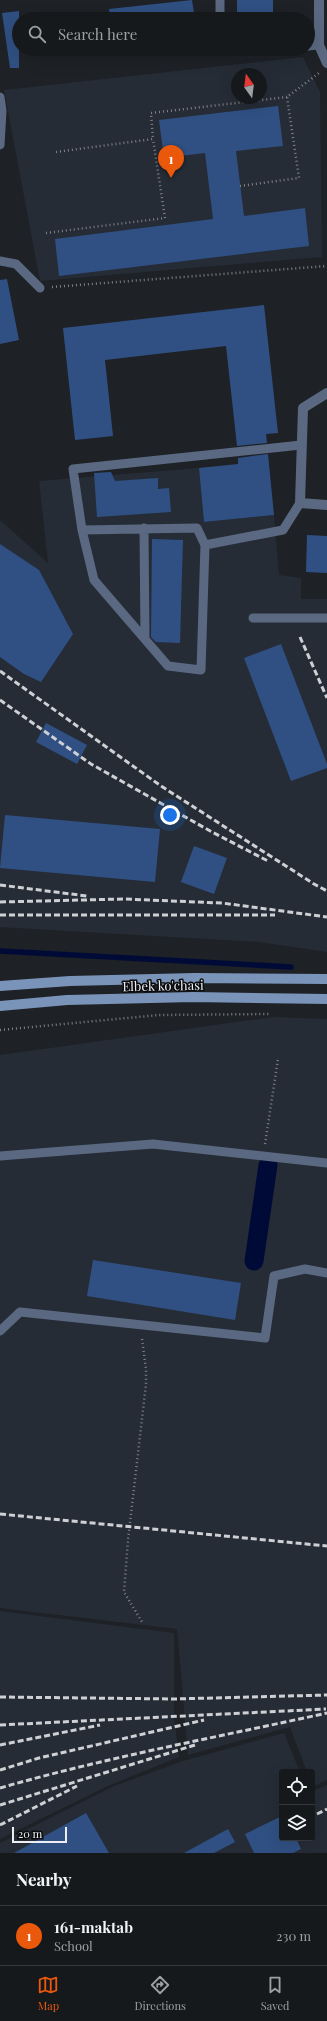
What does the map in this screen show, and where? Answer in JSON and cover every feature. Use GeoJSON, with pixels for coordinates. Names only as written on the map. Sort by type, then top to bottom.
{"type":"FeatureCollection","features":[{"type":"Feature","properties":{"kind":"main road","name":"Elbek ko'chasi"},"geometry":{"type":"LineString","coordinates":[[0,986],[70,981],[180,978],[327,979]]}},
{"type":"Feature","properties":{"kind":"main road","name":"Elbek ko'chasi"},"geometry":{"type":"LineString","coordinates":[[0,1006],[75,1000],[193,997],[327,999]]}},
{"type":"Feature","properties":{"kind":"street"},"geometry":{"type":"LineString","coordinates":[[319,0],[319,45],[324,67]]}},
{"type":"Feature","properties":{"kind":"street"},"geometry":{"type":"LineString","coordinates":[[327,393],[303,408],[300,503],[327,505]]}},
{"type":"Feature","properties":{"kind":"lane"},"geometry":{"type":"LineString","coordinates":[[220,0],[220,12]]}},
{"type":"Feature","properties":{"kind":"lane"},"geometry":{"type":"LineString","coordinates":[[315,45],[319,45]]}},
{"type":"Feature","properties":{"kind":"lane"},"geometry":{"type":"LineString","coordinates":[[0,97],[2,111],[0,146]]}},
{"type":"Feature","properties":{"kind":"lane"},"geometry":{"type":"LineString","coordinates":[[0,261],[16,264],[40,288]]}},
{"type":"Feature","properties":{"kind":"lane"},"geometry":{"type":"LineString","coordinates":[[82,530],[197,528],[205,545],[201,670],[168,666],[94,580],[82,530],[73,470],[301,445]]}},
{"type":"Feature","properties":{"kind":"lane"},"geometry":{"type":"LineString","coordinates":[[205,545],[283,530],[300,503]]}},
{"type":"Feature","properties":{"kind":"lane"},"geometry":{"type":"LineString","coordinates":[[144,528],[145,639]]}},
{"type":"Feature","properties":{"kind":"lane"},"geometry":{"type":"LineString","coordinates":[[253,618],[327,618]]}},
{"type":"Feature","properties":{"kind":"lane"},"geometry":{"type":"LineString","coordinates":[[0,1156],[153,1144],[327,1163]]}},
{"type":"Feature","properties":{"kind":"lane"},"geometry":{"type":"LineString","coordinates":[[0,1331],[20,1312],[265,1338],[274,1276],[305,1269],[327,1273]]}},
{"type":"Feature","properties":{"kind":"path"},"geometry":{"type":"LineString","coordinates":[[46,233],[164,218],[153,139],[151,113],[287,97],[324,67]]}},
{"type":"Feature","properties":{"kind":"path"},"geometry":{"type":"LineString","coordinates":[[240,186],[299,178],[287,97]]}},
{"type":"Feature","properties":{"kind":"path"},"geometry":{"type":"LineString","coordinates":[[56,152],[153,139]]}},
{"type":"Feature","properties":{"kind":"path"},"geometry":{"type":"LineString","coordinates":[[40,288],[327,266]]}},
{"type":"Feature","properties":{"kind":"path"},"geometry":{"type":"LineString","coordinates":[[0,1030],[158,1015],[277,1014]]}},
{"type":"Feature","properties":{"kind":"path"},"geometry":{"type":"LineString","coordinates":[[263,1156],[278,1059]]}},
{"type":"Feature","properties":{"kind":"path"},"geometry":{"type":"LineString","coordinates":[[140,1324],[146,1369],[146,1384],[128,1540],[124,1592],[142,1622]]}},
{"type":"Feature","properties":{"kind":"shaded area"},"geometry":{"type":"Polygon","coordinates":[[[303,57],[320,92],[322,257],[40,281],[4,90],[303,57]]]}},
{"type":"Feature","properties":{"kind":"shaded area"},"geometry":{"type":"Polygon","coordinates":[[[199,468],[204,522],[274,515],[279,575],[301,578],[301,599],[327,599],[327,952],[259,942],[0,927],[0,520],[48,563],[39,481],[199,468]]]}},
{"type":"Feature","properties":{"kind":"shaded area"},"geometry":{"type":"Polygon","coordinates":[[[273,1017],[327,1019],[327,1780],[315,1786],[315,1769],[306,1769],[290,1727],[188,1755],[177,1629],[0,1608],[0,1055],[273,1017]]]}},
{"type":"Feature","properties":{"kind":"shaded area"},"geometry":{"type":"Polygon","coordinates":[[[0,1611],[174,1633],[174,1717],[179,1757],[108,1786],[0,1839],[0,1611]]]}},
{"type":"Feature","properties":{"kind":"shaded area"},"geometry":{"type":"Polygon","coordinates":[[[284,1733],[299,1769],[279,1769],[279,1841],[315,1841],[315,1790],[327,1785],[327,1853],[0,1853],[0,1843],[114,1786],[183,1761],[284,1733]]]}},
{"type":"Feature","properties":{"kind":"building"},"geometry":{"type":"Polygon","coordinates":[[[192,0],[194,12],[109,12],[109,9],[192,0]]]}},
{"type":"Feature","properties":{"kind":"building"},"geometry":{"type":"Polygon","coordinates":[[[237,0],[273,0],[273,12],[237,12],[237,0]]]}},
{"type":"Feature","properties":{"kind":"building"},"geometry":{"type":"Polygon","coordinates":[[[19,11],[12,12],[12,56],[19,56],[19,68],[10,68],[2,13],[19,11]]]}},
{"type":"Feature","properties":{"kind":"building"},"geometry":{"type":"Polygon","coordinates":[[[278,106],[283,146],[236,151],[244,216],[305,208],[309,246],[59,276],[55,239],[213,219],[205,153],[164,158],[159,120],[278,106]]]}},
{"type":"Feature","properties":{"kind":"building"},"geometry":{"type":"Polygon","coordinates":[[[7,279],[19,340],[0,344],[0,280],[7,279]]]}},
{"type":"Feature","properties":{"kind":"building"},"geometry":{"type":"Polygon","coordinates":[[[264,305],[278,433],[266,434],[267,443],[237,446],[226,346],[105,360],[113,436],[75,440],[63,328],[264,305]]]}},
{"type":"Feature","properties":{"kind":"building"},"geometry":{"type":"Polygon","coordinates":[[[268,454],[274,515],[204,522],[199,468],[238,464],[238,458],[268,454]]]}},
{"type":"Feature","properties":{"kind":"building"},"geometry":{"type":"Polygon","coordinates":[[[111,472],[115,481],[158,478],[158,489],[169,488],[171,512],[97,517],[94,473],[111,472]]]}},
{"type":"Feature","properties":{"kind":"building"},"geometry":{"type":"Polygon","coordinates":[[[307,535],[327,536],[327,573],[306,572],[307,535]]]}},
{"type":"Feature","properties":{"kind":"building"},"geometry":{"type":"Polygon","coordinates":[[[152,539],[183,540],[180,643],[156,642],[151,637],[152,539]]]}},
{"type":"Feature","properties":{"kind":"building"},"geometry":{"type":"Polygon","coordinates":[[[0,544],[39,570],[73,634],[41,682],[24,674],[0,657],[0,544]]]}},
{"type":"Feature","properties":{"kind":"building"},"geometry":{"type":"Polygon","coordinates":[[[281,644],[327,764],[327,768],[291,781],[244,658],[281,644]]]}},
{"type":"Feature","properties":{"kind":"building"},"geometry":{"type":"Polygon","coordinates":[[[46,723],[87,745],[77,764],[36,742],[46,723]]]}},
{"type":"Feature","properties":{"kind":"building"},"geometry":{"type":"Polygon","coordinates":[[[5,815],[160,829],[155,882],[0,868],[5,815]]]}},
{"type":"Feature","properties":{"kind":"building"},"geometry":{"type":"Polygon","coordinates":[[[194,846],[227,858],[214,894],[181,882],[194,846]]]}},
{"type":"Feature","properties":{"kind":"building"},"geometry":{"type":"Polygon","coordinates":[[[93,1260],[241,1283],[235,1320],[87,1296],[93,1260]]]}},
{"type":"Feature","properties":{"kind":"building"},"geometry":{"type":"Polygon","coordinates":[[[86,1813],[109,1853],[14,1853],[86,1813]]]}},
{"type":"Feature","properties":{"kind":"building"},"geometry":{"type":"Polygon","coordinates":[[[279,1817],[279,1841],[297,1841],[301,1849],[293,1853],[254,1853],[245,1834],[279,1817]]]}},
{"type":"Feature","properties":{"kind":"building"},"geometry":{"type":"Polygon","coordinates":[[[228,1829],[235,1842],[214,1853],[184,1853],[228,1829]]]}},
{"type":"Feature","properties":{"kind":"waterway"},"geometry":{"type":"LineString","coordinates":[[0,951],[291,967]]}},
{"type":"Feature","properties":{"kind":"waterway"},"geometry":{"type":"LineString","coordinates":[[254,1261],[268,1165]]}},
{"type":"Feature","properties":{"kind":"railway"},"geometry":{"type":"LineString","coordinates":[[300,637],[327,698]]}},
{"type":"Feature","properties":{"kind":"railway"},"geometry":{"type":"LineString","coordinates":[[0,671],[161,786],[327,891]]}},
{"type":"Feature","properties":{"kind":"railway"},"geometry":{"type":"LineString","coordinates":[[0,700],[91,764],[212,832],[268,861]]}},
{"type":"Feature","properties":{"kind":"railway"},"geometry":{"type":"LineString","coordinates":[[0,885],[87,896]]}},
{"type":"Feature","properties":{"kind":"railway"},"geometry":{"type":"LineString","coordinates":[[0,902],[123,899],[222,903],[327,917]]}},
{"type":"Feature","properties":{"kind":"railway"},"geometry":{"type":"LineString","coordinates":[[0,915],[275,915]]}},
{"type":"Feature","properties":{"kind":"railway"},"geometry":{"type":"LineString","coordinates":[[0,1514],[327,1546]]}},
{"type":"Feature","properties":{"kind":"railway"},"geometry":{"type":"LineString","coordinates":[[0,1697],[174,1699],[327,1695]]}},
{"type":"Feature","properties":{"kind":"railway"},"geometry":{"type":"LineString","coordinates":[[0,1725],[326,1709]]}},
{"type":"Feature","properties":{"kind":"railway"},"geometry":{"type":"LineString","coordinates":[[0,1788],[122,1757],[327,1713]]}},
{"type":"Feature","properties":{"kind":"railway"},"geometry":{"type":"LineString","coordinates":[[0,1770],[39,1758],[204,1720]]}},
{"type":"Feature","properties":{"kind":"railway"},"geometry":{"type":"LineString","coordinates":[[0,1745],[100,1725]]}},
{"type":"Feature","properties":{"kind":"railway"},"geometry":{"type":"LineString","coordinates":[[0,1805],[195,1745]]}},
{"type":"Feature","properties":{"kind":"railway"},"geometry":{"type":"LineString","coordinates":[[0,1825],[77,1786]]}},
{"type":"Feature","properties":{"kind":"railway"},"geometry":{"type":"LineString","coordinates":[[317,1814],[327,1809]]}},
{"type":"Feature","properties":{"kind":"place","name":"161-maktab"},"geometry":{"type":"Point","coordinates":[171,178]}}]}
